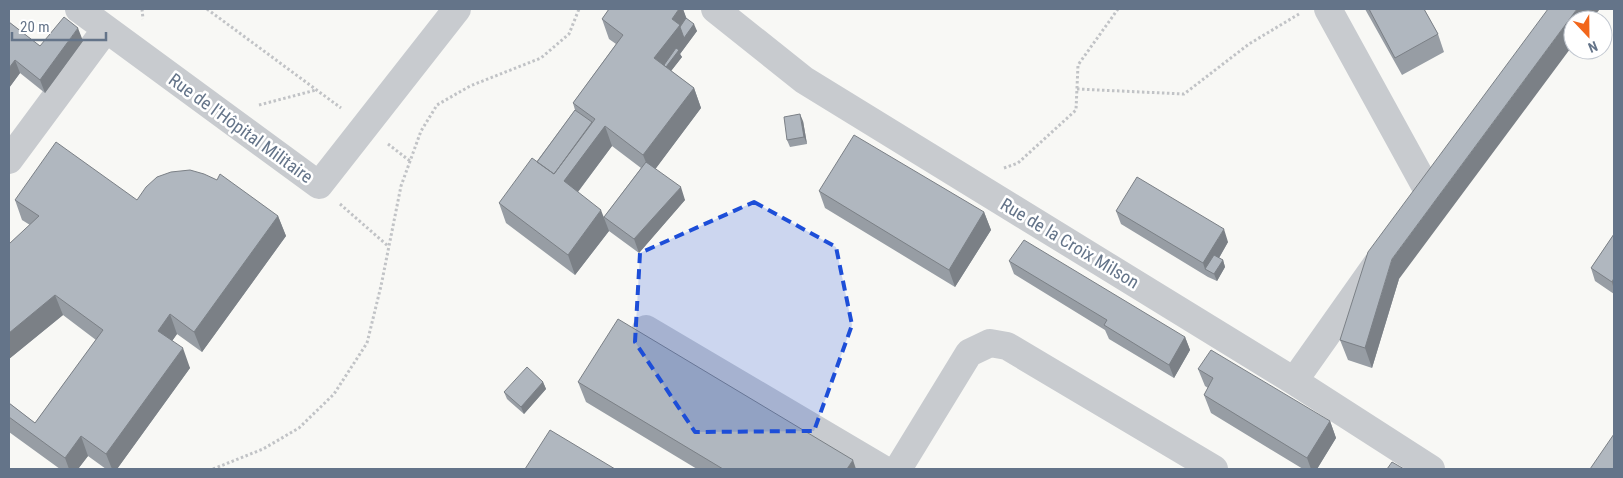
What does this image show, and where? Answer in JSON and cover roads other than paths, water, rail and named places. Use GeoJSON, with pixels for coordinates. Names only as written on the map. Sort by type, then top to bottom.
{"type":"FeatureCollection","features":[{"type":"Feature","properties":{"kind":"street","name":"Rue de l'Hôpital Militaire"},"geometry":{"type":"LineString","coordinates":[[79,9],[319,186],[457,9]]}},
{"type":"Feature","properties":{"kind":"street","name":"Rue de la Croix Milson"},"geometry":{"type":"LineString","coordinates":[[715,9],[804,80],[1294,381],[1432,469]]}},
{"type":"Feature","properties":{"kind":"street"},"geometry":{"type":"LineString","coordinates":[[1328,9],[1428,191]]}},
{"type":"Feature","properties":{"kind":"street"},"geometry":{"type":"LineString","coordinates":[[9,160],[106,28]]}},
{"type":"Feature","properties":{"kind":"street"},"geometry":{"type":"LineString","coordinates":[[1412,215],[1445,167]]}},
{"type":"Feature","properties":{"kind":"street"},"geometry":{"type":"LineString","coordinates":[[1294,381],[1389,246]]}},
{"type":"Feature","properties":{"kind":"street"},"geometry":{"type":"LineString","coordinates":[[646,329],[883,469]]}},
{"type":"Feature","properties":{"kind":"street"},"geometry":{"type":"LineString","coordinates":[[898,469],[969,353],[990,344],[1007,346],[1214,469]]}}]}
